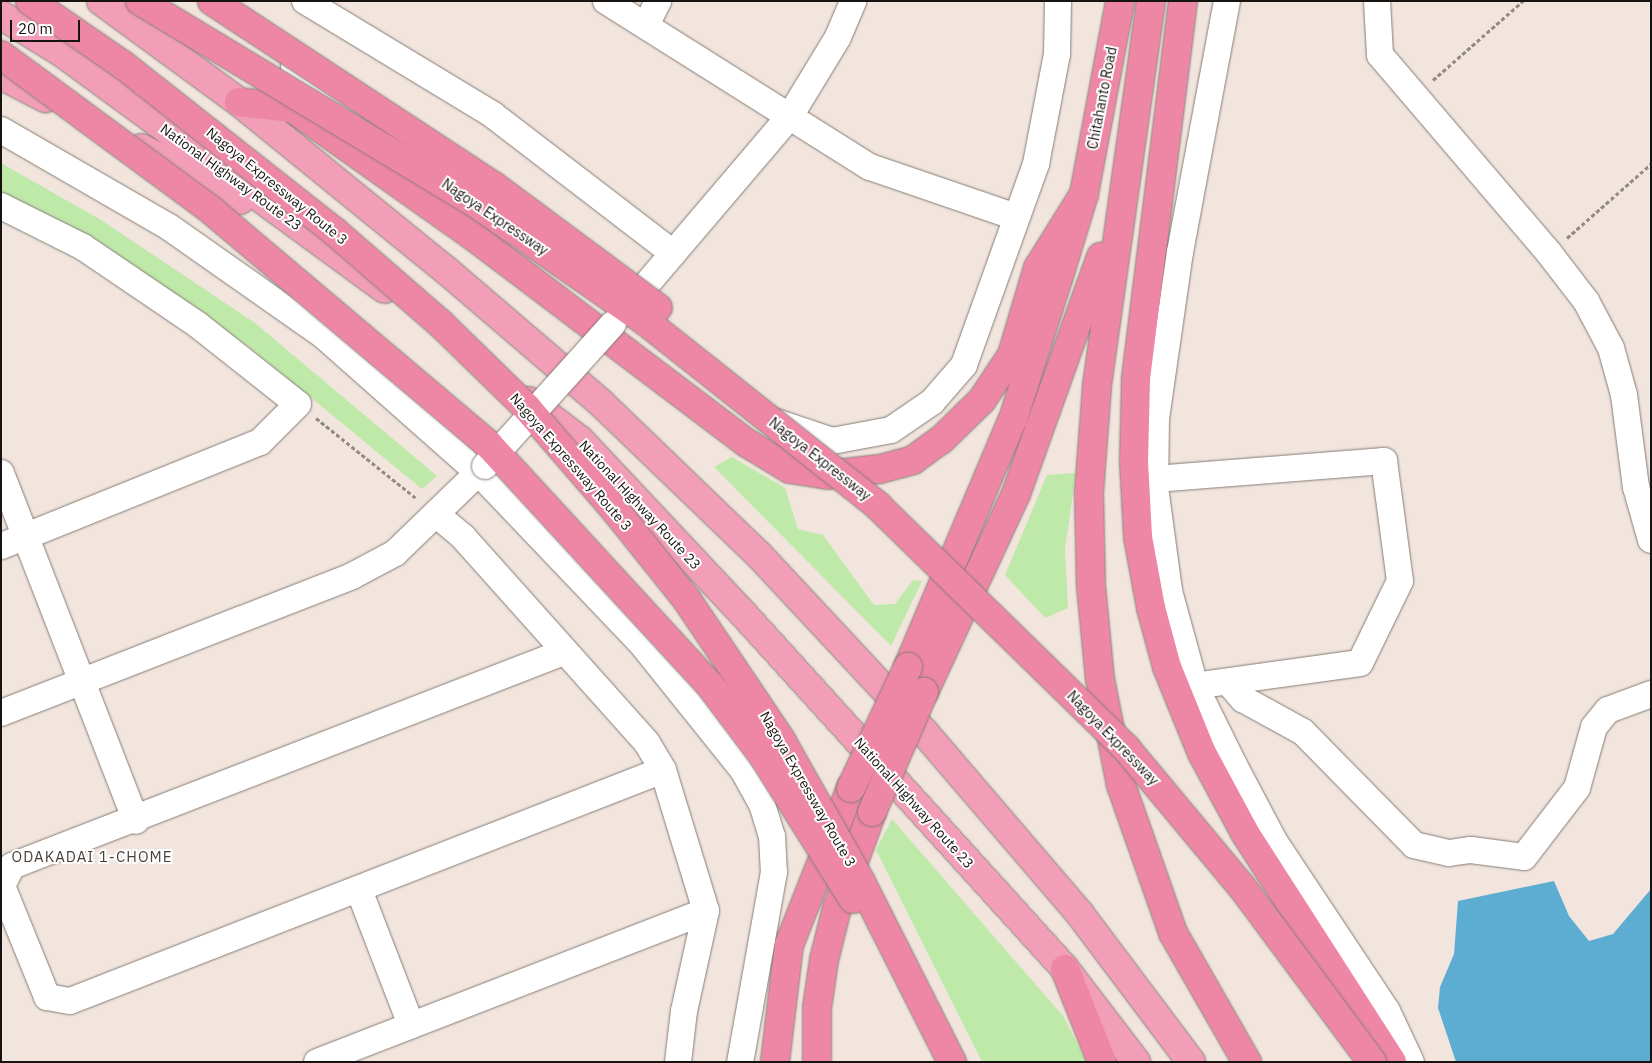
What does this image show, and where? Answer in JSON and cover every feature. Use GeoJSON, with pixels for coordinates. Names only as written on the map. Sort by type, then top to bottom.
{"type":"FeatureCollection","features":[{"type":"Feature","properties":{"kind":"highway","name":"Nagoya Expressway Route 3"},"geometry":{"type":"LineString","coordinates":[[30,1],[123,65],[334,231],[441,324],[527,408],[615,510],[738,671],[821,809],[952,1062]]}},
{"type":"Feature","properties":{"kind":"highway"},"geometry":{"type":"LineString","coordinates":[[101,1],[239,102],[601,403],[760,556],[925,734],[1074,907],[1191,1062]]}},
{"type":"Feature","properties":{"kind":"highway","name":"Nagoya Expressway"},"geometry":{"type":"LineString","coordinates":[[140,1],[481,206],[645,321],[878,506],[1126,748],[1242,887],[1372,1062]]}},
{"type":"Feature","properties":{"kind":"highway"},"geometry":{"type":"LineString","coordinates":[[212,1],[494,186],[658,308],[835,453],[878,506]]}},
{"type":"Feature","properties":{"kind":"highway","name":"Chitahanto Road"},"geometry":{"type":"LineString","coordinates":[[1084,194],[1120,1]]}},
{"type":"Feature","properties":{"kind":"highway"},"geometry":{"type":"LineString","coordinates":[[1151,1],[1097,386],[1089,493],[1100,678],[1120,785],[1173,933],[1247,1062]]}},
{"type":"Feature","properties":{"kind":"highway"},"geometry":{"type":"LineString","coordinates":[[1182,1],[1136,380],[1134,462],[1138,537],[1151,608],[1167,667],[1202,753],[1245,833],[1392,1062]]}},
{"type":"Feature","properties":{"kind":"highway","name":"National Highway Route 23"},"geometry":{"type":"LineString","coordinates":[[1,15],[61,52],[404,303],[580,440],[1065,970],[1136,1062]]}},
{"type":"Feature","properties":{"kind":"highway"},"geometry":{"type":"LineString","coordinates":[[1,55],[211,210],[490,445],[709,684],[763,756],[830,866],[913,984]]}},
{"type":"Feature","properties":{"kind":"highway"},"geometry":{"type":"LineString","coordinates":[[1,75],[256,208],[404,303]]}},
{"type":"Feature","properties":{"kind":"highway"},"geometry":{"type":"LineString","coordinates":[[239,102],[292,108],[473,236],[747,443],[790,469],[828,475],[880,469],[913,460],[941,440],[982,400],[1012,355],[1038,268],[1084,194]]}},
{"type":"Feature","properties":{"kind":"highway"},"geometry":{"type":"LineString","coordinates":[[817,1062],[817,1008],[824,960],[837,908],[872,812],[924,692],[1016,494],[1103,249],[1132,134]]}},
{"type":"Feature","properties":{"kind":"highway"},"geometry":{"type":"LineString","coordinates":[[775,1062],[789,945],[852,788],[908,667],[1013,419],[1084,194]]}},
{"type":"Feature","properties":{"kind":"highway"},"geometry":{"type":"LineString","coordinates":[[795,1062],[803,954],[816,880]]}},
{"type":"Feature","properties":{"kind":"highway"},"geometry":{"type":"LineString","coordinates":[[1065,970],[1102,1062]]}},
{"type":"Feature","properties":{"kind":"street"},"geometry":{"type":"LineString","coordinates":[[220,1],[423,177],[617,319],[778,424],[832,441],[891,430],[932,402],[964,365],[1036,164],[1057,54],[1058,1]]}},
{"type":"Feature","properties":{"kind":"street"},"geometry":{"type":"LineString","coordinates":[[305,1],[493,116],[673,253]]}},
{"type":"Feature","properties":{"kind":"street"},"geometry":{"type":"LineString","coordinates":[[606,1],[870,167],[1016,217]]}},
{"type":"Feature","properties":{"kind":"street"},"geometry":{"type":"LineString","coordinates":[[646,25],[658,1]]}},
{"type":"Feature","properties":{"kind":"street"},"geometry":{"type":"LineString","coordinates":[[1,713],[352,576],[395,553],[437,515],[482,469],[617,319],[790,116],[838,37],[853,1]]}},
{"type":"Feature","properties":{"kind":"street"},"geometry":{"type":"LineString","coordinates":[[1227,1],[1163,349],[1156,418],[1155,478],[1169,591],[1195,686],[1274,841],[1386,1011],[1410,1062]]}},
{"type":"Feature","properties":{"kind":"street"},"geometry":{"type":"LineString","coordinates":[[1372,4],[1380,54],[1414,97],[1549,253],[1586,301],[1611,348],[1624,395],[1636,487],[1651,540]]}},
{"type":"Feature","properties":{"kind":"street"},"geometry":{"type":"LineString","coordinates":[[1,130],[169,227],[324,336],[482,469],[642,644],[743,770],[762,804],[772,836],[774,872],[740,1062]]}},
{"type":"Feature","properties":{"kind":"street"},"geometry":{"type":"LineString","coordinates":[[1,546],[260,442],[298,404],[198,325],[83,247],[5,217]]}},
{"type":"Feature","properties":{"kind":"street"},"geometry":{"type":"LineString","coordinates":[[1155,478],[1384,460],[1400,581],[1360,663],[1195,686]]}},
{"type":"Feature","properties":{"kind":"street"},"geometry":{"type":"LineString","coordinates":[[1,472],[136,821]]}},
{"type":"Feature","properties":{"kind":"street"},"geometry":{"type":"LineString","coordinates":[[437,515],[463,537],[646,743],[663,770],[706,912],[684,1011],[678,1062]]}},
{"type":"Feature","properties":{"kind":"street"},"geometry":{"type":"LineString","coordinates":[[564,652],[136,821],[12,866],[2,886],[47,997],[70,1001],[663,770]]}},
{"type":"Feature","properties":{"kind":"street"},"geometry":{"type":"LineString","coordinates":[[1228,682],[1244,699],[1303,732],[1414,845],[1449,853],[1470,850],[1524,857],[1577,788],[1594,727],[1608,710],[1651,694]]}},
{"type":"Feature","properties":{"kind":"street"},"geometry":{"type":"LineString","coordinates":[[359,890],[411,1025]]}},
{"type":"Feature","properties":{"kind":"street"},"geometry":{"type":"LineString","coordinates":[[318,1062],[706,912]]}},
{"type":"Feature","properties":{"kind":"path"},"geometry":{"type":"LineString","coordinates":[[1414,97],[1523,1]]}},
{"type":"Feature","properties":{"kind":"path"},"geometry":{"type":"LineString","coordinates":[[1549,253],[1651,164]]}},
{"type":"Feature","properties":{"kind":"path"},"geometry":{"type":"LineString","coordinates":[[298,404],[437,515]]}},
{"type":"Feature","properties":{"kind":"green space"},"geometry":{"type":"Polygon","coordinates":[[[1,163],[101,220],[255,323],[437,476],[422,489],[249,347],[122,258],[1,192],[1,163]]]}},
{"type":"Feature","properties":{"kind":"green space"},"geometry":{"type":"Polygon","coordinates":[[[732,457],[785,488],[798,529],[823,535],[874,605],[895,604],[913,580],[922,581],[891,646],[714,467],[732,457]]]}},
{"type":"Feature","properties":{"kind":"green space"},"geometry":{"type":"Polygon","coordinates":[[[1076,473],[1065,549],[1068,608],[1045,618],[1005,575],[1047,475],[1076,473]]]}},
{"type":"Feature","properties":{"kind":"green space"},"geometry":{"type":"Polygon","coordinates":[[[892,819],[1063,1016],[1087,1062],[982,1062],[876,850],[892,819]]]}},
{"type":"Feature","properties":{"kind":"water"},"geometry":{"type":"Polygon","coordinates":[[[1554,881],[1569,916],[1589,941],[1613,934],[1651,889],[1651,1062],[1456,1062],[1438,1008],[1440,987],[1454,954],[1458,901],[1554,881]]]}},
{"type":"Feature","properties":{"kind":"district","name":"ODAKADAI 1-CHOME"},"geometry":{"type":"Point","coordinates":[92,857]}}]}
